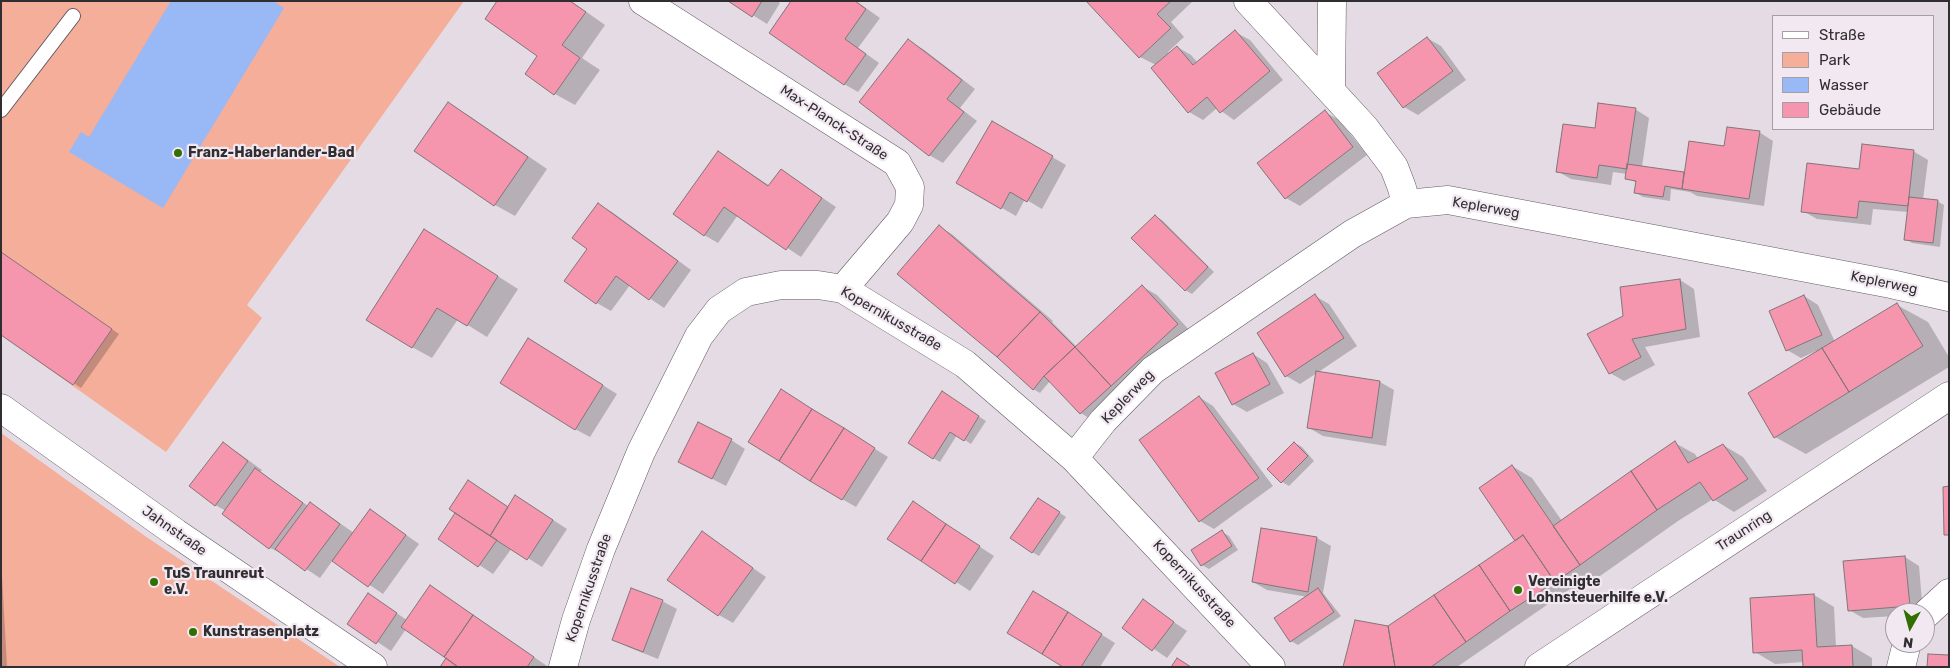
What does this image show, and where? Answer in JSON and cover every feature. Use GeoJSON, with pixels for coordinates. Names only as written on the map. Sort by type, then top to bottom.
{"type":"FeatureCollection","features":[{"type":"Feature","properties":{"kind":"street","name":"Max-Planck-Straße"},"geometry":{"type":"LineString","coordinates":[[643,1],[897,163],[910,187],[909,205],[900,222],[843,289]]}},
{"type":"Feature","properties":{"kind":"street"},"geometry":{"type":"LineString","coordinates":[[1248,1],[1364,127],[1394,168],[1406,204]]}},
{"type":"Feature","properties":{"kind":"street"},"geometry":{"type":"LineString","coordinates":[[1331,90],[1332,1]]}},
{"type":"Feature","properties":{"kind":"street","name":"Keplerweg"},"geometry":{"type":"LineString","coordinates":[[1074,458],[1103,421],[1153,370],[1352,234],[1406,204],[1448,200],[1882,282],[1949,297]]}},
{"type":"Feature","properties":{"kind":"street","name":"Kopernikusstraße"},"geometry":{"type":"LineString","coordinates":[[563,667],[576,620],[601,549],[641,452],[699,336],[719,310],[746,292],[781,285],[818,284],[843,289],[965,364],[1074,458],[1271,667]]}},
{"type":"Feature","properties":{"kind":"street","name":"Traunring"},"geometry":{"type":"LineString","coordinates":[[1539,667],[1949,396]]}},
{"type":"Feature","properties":{"kind":"street","name":"Jahnstraße"},"geometry":{"type":"LineString","coordinates":[[1,408],[176,533],[374,667]]}},
{"type":"Feature","properties":{"kind":"street"},"geometry":{"type":"LineString","coordinates":[[1935,606],[1949,593]]}},
{"type":"Feature","properties":{"kind":"street"},"geometry":{"type":"LineString","coordinates":[[1901,667],[1904,653]]}},
{"type":"Feature","properties":{"kind":"lane"},"geometry":{"type":"LineString","coordinates":[[1,110],[73,16]]}},
{"type":"Feature","properties":{"kind":"green space","name":"Franz-Haberlander-Bad"},"geometry":{"type":"Polygon","coordinates":[[[1,1],[464,1],[247,305],[262,318],[166,452],[1,335],[1,1]]]}},
{"type":"Feature","properties":{"kind":"green space"},"geometry":{"type":"Polygon","coordinates":[[[1,433],[145,536],[340,667],[1,667],[1,433]]]}},
{"type":"Feature","properties":{"kind":"water"},"geometry":{"type":"Polygon","coordinates":[[[171,1],[273,1],[284,8],[163,208],[69,152],[81,132],[89,137],[171,1]]]}},
{"type":"Feature","properties":{"kind":"building"},"geometry":{"type":"Polygon","coordinates":[[[497,1],[570,1],[586,12],[562,45],[580,58],[554,95],[525,74],[537,56],[485,19],[497,1]]]}},
{"type":"Feature","properties":{"kind":"building"},"geometry":{"type":"Polygon","coordinates":[[[728,1],[762,1],[752,17],[728,1]]]}},
{"type":"Feature","properties":{"kind":"building"},"geometry":{"type":"Polygon","coordinates":[[[791,1],[855,1],[866,9],[845,39],[866,54],[844,85],[769,33],[791,1]]]}},
{"type":"Feature","properties":{"kind":"building"},"geometry":{"type":"Polygon","coordinates":[[[1086,1],[1171,1],[1157,14],[1171,28],[1139,58],[1086,1]]]}},
{"type":"Feature","properties":{"kind":"building"},"geometry":{"type":"Polygon","coordinates":[[[1235,30],[1270,71],[1220,113],[1207,97],[1188,113],[1151,68],[1177,46],[1193,65],[1235,30]]]}},
{"type":"Feature","properties":{"kind":"building"},"geometry":{"type":"Polygon","coordinates":[[[1427,37],[1453,71],[1403,108],[1377,73],[1427,37]]]}},
{"type":"Feature","properties":{"kind":"building"},"geometry":{"type":"Polygon","coordinates":[[[908,39],[962,80],[947,99],[964,112],[929,156],[859,102],[908,39]]]}},
{"type":"Feature","properties":{"kind":"building"},"geometry":{"type":"Polygon","coordinates":[[[448,102],[528,157],[494,206],[414,151],[448,102]]]}},
{"type":"Feature","properties":{"kind":"building"},"geometry":{"type":"Polygon","coordinates":[[[1598,103],[1636,108],[1627,169],[1599,165],[1597,178],[1556,172],[1563,124],[1595,128],[1598,103]]]}},
{"type":"Feature","properties":{"kind":"building"},"geometry":{"type":"Polygon","coordinates":[[[1325,110],[1353,147],[1285,199],[1257,163],[1325,110]]]}},
{"type":"Feature","properties":{"kind":"building"},"geometry":{"type":"Polygon","coordinates":[[[992,121],[1053,156],[1027,202],[1010,192],[1001,209],[956,183],[992,121]]]}},
{"type":"Feature","properties":{"kind":"building"},"geometry":{"type":"Polygon","coordinates":[[[1727,127],[1760,131],[1749,199],[1682,189],[1689,141],[1724,146],[1727,127]]]}},
{"type":"Feature","properties":{"kind":"building"},"geometry":{"type":"Polygon","coordinates":[[[1862,144],[1914,150],[1908,206],[1859,201],[1857,218],[1801,212],[1807,163],[1859,169],[1862,144]]]}},
{"type":"Feature","properties":{"kind":"building"},"geometry":{"type":"Polygon","coordinates":[[[718,151],[768,186],[781,169],[822,198],[786,250],[724,207],[704,236],[673,214],[718,151]]]}},
{"type":"Feature","properties":{"kind":"building"},"geometry":{"type":"Polygon","coordinates":[[[1627,164],[1684,172],[1682,189],[1665,186],[1663,197],[1634,193],[1636,181],[1625,179],[1627,164]]]}},
{"type":"Feature","properties":{"kind":"building"},"geometry":{"type":"Polygon","coordinates":[[[1909,197],[1938,200],[1933,243],[1904,240],[1909,197]]]}},
{"type":"Feature","properties":{"kind":"building"},"geometry":{"type":"Polygon","coordinates":[[[598,203],[678,261],[649,300],[616,276],[596,304],[564,281],[587,249],[572,238],[598,203]]]}},
{"type":"Feature","properties":{"kind":"building"},"geometry":{"type":"Polygon","coordinates":[[[1155,215],[1208,267],[1185,291],[1131,238],[1155,215]]]}},
{"type":"Feature","properties":{"kind":"building"},"geometry":{"type":"Polygon","coordinates":[[[939,225],[1040,312],[997,357],[897,274],[939,225]]]}},
{"type":"Feature","properties":{"kind":"building"},"geometry":{"type":"Polygon","coordinates":[[[424,229],[498,276],[467,326],[437,308],[412,348],[366,320],[424,229]]]}},
{"type":"Feature","properties":{"kind":"building"},"geometry":{"type":"Polygon","coordinates":[[[1,252],[112,329],[73,385],[1,335],[1,252]]]}},
{"type":"Feature","properties":{"kind":"building"},"geometry":{"type":"Polygon","coordinates":[[[1680,279],[1686,329],[1632,339],[1641,357],[1609,374],[1587,334],[1623,316],[1620,287],[1680,279]]]}},
{"type":"Feature","properties":{"kind":"building"},"geometry":{"type":"Polygon","coordinates":[[[1142,285],[1178,324],[1111,386],[1075,347],[1142,285]]]}},
{"type":"Feature","properties":{"kind":"building"},"geometry":{"type":"Polygon","coordinates":[[[1315,294],[1344,338],[1285,377],[1257,333],[1315,294]]]}},
{"type":"Feature","properties":{"kind":"building"},"geometry":{"type":"Polygon","coordinates":[[[1804,295],[1822,335],[1786,351],[1769,311],[1804,295]]]}},
{"type":"Feature","properties":{"kind":"building"},"geometry":{"type":"Polygon","coordinates":[[[1897,303],[1923,346],[1849,392],[1822,348],[1897,303]]]}},
{"type":"Feature","properties":{"kind":"building"},"geometry":{"type":"Polygon","coordinates":[[[1040,312],[1075,347],[1044,376],[1033,390],[997,357],[1040,312]]]}},
{"type":"Feature","properties":{"kind":"building"},"geometry":{"type":"Polygon","coordinates":[[[528,338],[603,385],[575,430],[500,383],[528,338]]]}},
{"type":"Feature","properties":{"kind":"building"},"geometry":{"type":"Polygon","coordinates":[[[1075,347],[1111,386],[1080,414],[1044,376],[1075,347]]]}},
{"type":"Feature","properties":{"kind":"building"},"geometry":{"type":"Polygon","coordinates":[[[1822,348],[1849,392],[1774,438],[1748,393],[1822,348]]]}},
{"type":"Feature","properties":{"kind":"building"},"geometry":{"type":"Polygon","coordinates":[[[1253,353],[1270,384],[1232,405],[1215,373],[1253,353]]]}},
{"type":"Feature","properties":{"kind":"building"},"geometry":{"type":"Polygon","coordinates":[[[1316,371],[1380,381],[1372,438],[1307,428],[1316,371]]]}},
{"type":"Feature","properties":{"kind":"building"},"geometry":{"type":"Polygon","coordinates":[[[781,389],[812,409],[779,461],[748,442],[781,389]]]}},
{"type":"Feature","properties":{"kind":"building"},"geometry":{"type":"Polygon","coordinates":[[[942,391],[979,416],[964,441],[950,432],[933,459],[908,443],[942,391]]]}},
{"type":"Feature","properties":{"kind":"building"},"geometry":{"type":"Polygon","coordinates":[[[1199,396],[1259,478],[1199,522],[1139,440],[1199,396]]]}},
{"type":"Feature","properties":{"kind":"building"},"geometry":{"type":"Polygon","coordinates":[[[812,409],[844,428],[810,481],[779,461],[812,409]]]}},
{"type":"Feature","properties":{"kind":"building"},"geometry":{"type":"Polygon","coordinates":[[[698,422],[732,439],[712,479],[678,462],[698,422]]]}},
{"type":"Feature","properties":{"kind":"building"},"geometry":{"type":"Polygon","coordinates":[[[844,428],[875,448],[842,500],[810,481],[844,428]]]}},
{"type":"Feature","properties":{"kind":"building"},"geometry":{"type":"Polygon","coordinates":[[[1675,441],[1688,463],[1723,444],[1748,479],[1713,501],[1700,482],[1657,510],[1631,471],[1675,441]]]}},
{"type":"Feature","properties":{"kind":"building"},"geometry":{"type":"Polygon","coordinates":[[[223,442],[248,461],[215,506],[189,486],[223,442]]]}},
{"type":"Feature","properties":{"kind":"building"},"geometry":{"type":"Polygon","coordinates":[[[1294,442],[1308,456],[1281,483],[1267,469],[1294,442]]]}},
{"type":"Feature","properties":{"kind":"building"},"geometry":{"type":"Polygon","coordinates":[[[1512,465],[1580,565],[1555,582],[1523,535],[1515,541],[1479,488],[1512,465]]]}},
{"type":"Feature","properties":{"kind":"building"},"geometry":{"type":"Polygon","coordinates":[[[255,468],[303,503],[269,549],[222,514],[255,468]]]}},
{"type":"Feature","properties":{"kind":"building"},"geometry":{"type":"Polygon","coordinates":[[[1631,471],[1657,510],[1580,565],[1553,526],[1631,471]]]}},
{"type":"Feature","properties":{"kind":"building"},"geometry":{"type":"Polygon","coordinates":[[[468,480],[508,507],[490,536],[449,509],[468,480]]]}},
{"type":"Feature","properties":{"kind":"building"},"geometry":{"type":"Polygon","coordinates":[[[1949,486],[1949,535],[1944,535],[1943,487],[1949,486]]]}},
{"type":"Feature","properties":{"kind":"building"},"geometry":{"type":"Polygon","coordinates":[[[515,495],[553,520],[527,560],[490,536],[515,495]]]}},
{"type":"Feature","properties":{"kind":"building"},"geometry":{"type":"Polygon","coordinates":[[[1038,498],[1060,512],[1032,553],[1010,538],[1038,498]]]}},
{"type":"Feature","properties":{"kind":"building"},"geometry":{"type":"Polygon","coordinates":[[[913,501],[946,524],[921,561],[887,539],[913,501]]]}},
{"type":"Feature","properties":{"kind":"building"},"geometry":{"type":"Polygon","coordinates":[[[310,502],[340,524],[305,571],[275,549],[310,502]]]}},
{"type":"Feature","properties":{"kind":"building"},"geometry":{"type":"Polygon","coordinates":[[[370,509],[406,535],[368,587],[332,561],[370,509]]]}},
{"type":"Feature","properties":{"kind":"building"},"geometry":{"type":"Polygon","coordinates":[[[455,513],[497,540],[478,567],[438,539],[455,513]]]}},
{"type":"Feature","properties":{"kind":"building"},"geometry":{"type":"Polygon","coordinates":[[[946,524],[980,546],[955,584],[921,561],[946,524]]]}},
{"type":"Feature","properties":{"kind":"building"},"geometry":{"type":"Polygon","coordinates":[[[1261,528],[1317,537],[1308,592],[1252,582],[1261,528]]]}},
{"type":"Feature","properties":{"kind":"building"},"geometry":{"type":"Polygon","coordinates":[[[1222,530],[1232,546],[1201,566],[1191,550],[1222,530]]]}},
{"type":"Feature","properties":{"kind":"building"},"geometry":{"type":"Polygon","coordinates":[[[702,531],[753,568],[718,616],[667,580],[702,531]]]}},
{"type":"Feature","properties":{"kind":"building"},"geometry":{"type":"Polygon","coordinates":[[[1523,535],[1555,582],[1510,611],[1479,565],[1523,535]]]}},
{"type":"Feature","properties":{"kind":"building"},"geometry":{"type":"Polygon","coordinates":[[[1905,556],[1910,603],[1885,603],[1885,608],[1848,611],[1843,561],[1905,556]]]}},
{"type":"Feature","properties":{"kind":"building"},"geometry":{"type":"Polygon","coordinates":[[[1479,565],[1510,611],[1466,642],[1434,595],[1479,565]]]}},
{"type":"Feature","properties":{"kind":"building"},"geometry":{"type":"Polygon","coordinates":[[[430,585],[473,615],[444,657],[401,627],[430,585]]]}},
{"type":"Feature","properties":{"kind":"building"},"geometry":{"type":"Polygon","coordinates":[[[631,588],[663,600],[643,652],[612,640],[631,588]]]}},
{"type":"Feature","properties":{"kind":"building"},"geometry":{"type":"Polygon","coordinates":[[[1318,588],[1334,612],[1290,642],[1274,618],[1318,588]]]}},
{"type":"Feature","properties":{"kind":"building"},"geometry":{"type":"Polygon","coordinates":[[[1033,591],[1068,612],[1042,654],[1007,633],[1033,591]]]}},
{"type":"Feature","properties":{"kind":"building"},"geometry":{"type":"Polygon","coordinates":[[[368,593],[397,613],[376,644],[347,624],[368,593]]]}},
{"type":"Feature","properties":{"kind":"building"},"geometry":{"type":"Polygon","coordinates":[[[1814,594],[1817,647],[1852,645],[1853,667],[1803,667],[1802,650],[1753,653],[1750,598],[1814,594]]]}},
{"type":"Feature","properties":{"kind":"building"},"geometry":{"type":"Polygon","coordinates":[[[1434,595],[1466,642],[1431,667],[1395,667],[1388,626],[1434,595]]]}},
{"type":"Feature","properties":{"kind":"building"},"geometry":{"type":"Polygon","coordinates":[[[1143,599],[1174,622],[1152,651],[1122,628],[1143,599]]]}},
{"type":"Feature","properties":{"kind":"building"},"geometry":{"type":"Polygon","coordinates":[[[1068,612],[1102,634],[1081,667],[1063,667],[1042,654],[1068,612]]]}},
{"type":"Feature","properties":{"kind":"building"},"geometry":{"type":"Polygon","coordinates":[[[473,615],[534,657],[527,667],[458,667],[444,657],[473,615]]]}},
{"type":"Feature","properties":{"kind":"building"},"geometry":{"type":"Polygon","coordinates":[[[1355,620],[1388,626],[1395,667],[1343,667],[1355,620]]]}},
{"type":"Feature","properties":{"kind":"building"},"geometry":{"type":"Polygon","coordinates":[[[1928,654],[1949,655],[1949,667],[1927,667],[1928,654]]]}},
{"type":"Feature","properties":{"kind":"building"},"geometry":{"type":"Polygon","coordinates":[[[446,658],[458,667],[440,667],[446,658]]]}},
{"type":"Feature","properties":{"kind":"building"},"geometry":{"type":"Polygon","coordinates":[[[1177,658],[1191,667],[1171,667],[1177,658]]]}},
{"type":"Feature","properties":{"kind":"place","name":"Franz-Haberlander-Bad"},"geometry":{"type":"Point","coordinates":[178,153]}},
{"type":"Feature","properties":{"kind":"place","name":"TuS Traunreut e.V."},"geometry":{"type":"Point","coordinates":[154,582]}},
{"type":"Feature","properties":{"kind":"place","name":"Vereinigte Lohnsteuerhilfe e.V."},"geometry":{"type":"Point","coordinates":[1518,590]}},
{"type":"Feature","properties":{"kind":"place","name":"Kunstrasenplatz"},"geometry":{"type":"Point","coordinates":[193,632]}}]}
